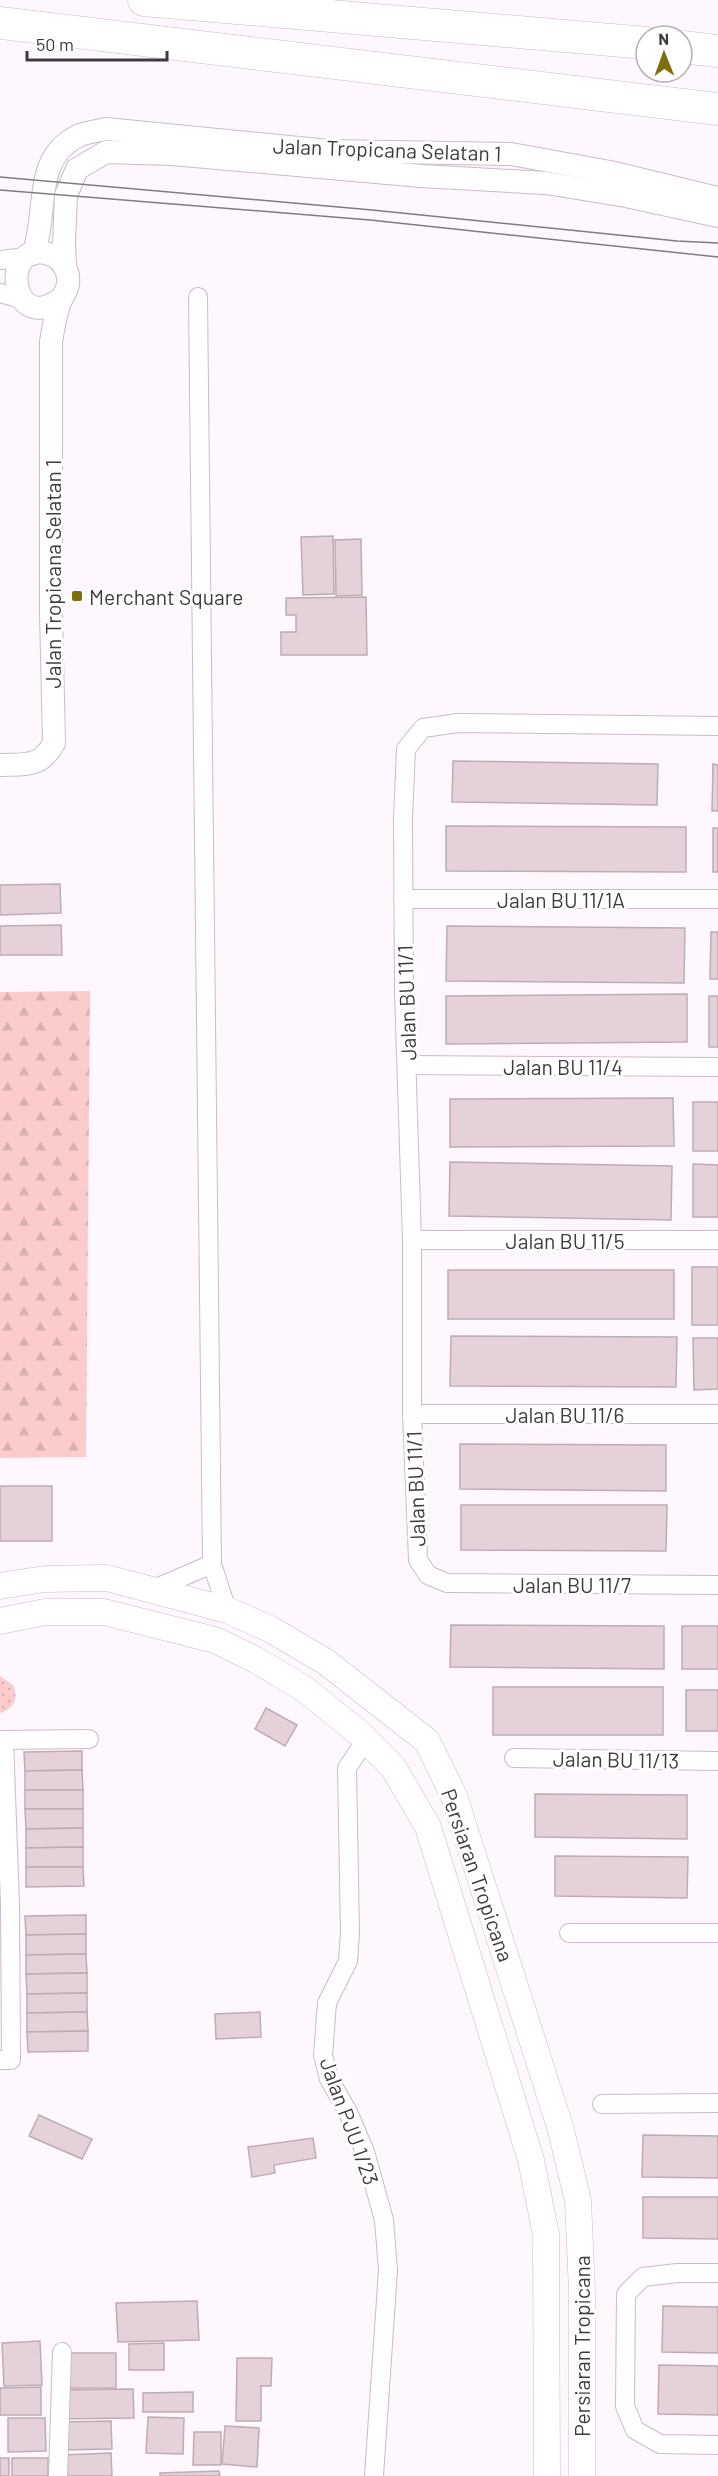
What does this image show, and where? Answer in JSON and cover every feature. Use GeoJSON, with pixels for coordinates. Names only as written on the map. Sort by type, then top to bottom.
{"type":"FeatureCollection","features":[{"type":"Feature","properties":{"kind":"highway"},"geometry":{"type":"LineString","coordinates":[[144,0],[634,42]]}},
{"type":"Feature","properties":{"kind":"highway"},"geometry":{"type":"LineString","coordinates":[[0,23],[718,110]]}},
{"type":"Feature","properties":{"kind":"highway"},"geometry":{"type":"LineString","coordinates":[[694,48],[718,51]]}},
{"type":"Feature","properties":{"kind":"main road","name":"Persiaran Tropicana"},"geometry":{"type":"LineString","coordinates":[[0,1586],[45,1579],[108,1578],[227,1610],[270,1629],[326,1662],[428,1741],[454,1796],[561,2130],[578,2200],[582,2291],[582,2476]]}},
{"type":"Feature","properties":{"kind":"main road","name":"Persiaran Tropicana"},"geometry":{"type":"LineString","coordinates":[[0,1621],[45,1612],[104,1612],[215,1640],[256,1660],[303,1688],[362,1736],[393,1767],[428,1827],[531,2160],[546,2235],[547,2476]]}},
{"type":"Feature","properties":{"kind":"main road"},"geometry":{"type":"LineString","coordinates":[[362,1736],[374,1724],[378,1714],[377,1701]]}},
{"type":"Feature","properties":{"kind":"main road"},"geometry":{"type":"LineString","coordinates":[[393,1767],[398,1751],[405,1743],[428,1741]]}},
{"type":"Feature","properties":{"kind":"street","name":"Jalan Tropicana Selatan 1"},"geometry":{"type":"LineString","coordinates":[[29,255],[38,239],[45,177],[55,154],[78,136],[106,129],[329,151],[511,154],[610,172],[718,198]]}},
{"type":"Feature","properties":{"kind":"street","name":"Jalan Tropicana Selatan 1"},"geometry":{"type":"LineString","coordinates":[[65,267],[66,195],[77,169],[106,152],[172,154],[421,176],[546,183],[626,196],[718,216]]}},
{"type":"Feature","properties":{"kind":"street"},"geometry":{"type":"LineString","coordinates":[[0,260],[42,252],[51,255],[65,267],[68,284],[60,299],[51,342]]}},
{"type":"Feature","properties":{"kind":"street"},"geometry":{"type":"LineString","coordinates":[[29,255],[20,262],[13,277],[17,299],[44,322],[51,342]]}},
{"type":"Feature","properties":{"kind":"street"},"geometry":{"type":"LineString","coordinates":[[198,297],[212,1564],[227,1610]]}},
{"type":"Feature","properties":{"kind":"street"},"geometry":{"type":"LineString","coordinates":[[17,299],[46,307],[60,299]]}},
{"type":"Feature","properties":{"kind":"street","name":"Jalan Tropicana Selatan 1"},"geometry":{"type":"LineString","coordinates":[[0,765],[31,764],[46,757],[54,743],[51,613],[51,342]]}},
{"type":"Feature","properties":{"kind":"street","name":"Jalan BU 11/1"},"geometry":{"type":"LineString","coordinates":[[428,1575],[418,1560],[412,1414],[412,1240],[403,899],[406,749],[423,728],[458,723],[718,726]]}},
{"type":"Feature","properties":{"kind":"street","name":"Jalan BU 11/1A"},"geometry":{"type":"LineString","coordinates":[[403,899],[718,899]]}},
{"type":"Feature","properties":{"kind":"street","name":"Jalan BU 11/4"},"geometry":{"type":"LineString","coordinates":[[408,1065],[718,1067]]}},
{"type":"Feature","properties":{"kind":"street","name":"Jalan BU 11/5"},"geometry":{"type":"LineString","coordinates":[[412,1240],[718,1240]]}},
{"type":"Feature","properties":{"kind":"street","name":"Jalan BU 11/6"},"geometry":{"type":"LineString","coordinates":[[412,1414],[718,1414]]}},
{"type":"Feature","properties":{"kind":"street"},"geometry":{"type":"LineString","coordinates":[[154,1589],[212,1564]]}},
{"type":"Feature","properties":{"kind":"street","name":"Jalan BU 11/7"},"geometry":{"type":"LineString","coordinates":[[428,1575],[447,1583],[718,1585]]}},
{"type":"Feature","properties":{"kind":"street","name":"Jalan PJU 1/23"},"geometry":{"type":"LineString","coordinates":[[362,1736],[347,1768],[350,1932],[348,1961],[327,2004],[323,2055],[329,2079],[348,2112],[365,2152],[384,2220],[388,2270],[380,2357],[374,2476]]}},
{"type":"Feature","properties":{"kind":"street"},"geometry":{"type":"LineString","coordinates":[[0,2060],[11,2060],[10,1904],[2,1740],[88,1739]]}},
{"type":"Feature","properties":{"kind":"street","name":"Jalan BU 11/13"},"geometry":{"type":"LineString","coordinates":[[514,1758],[718,1761]]}},
{"type":"Feature","properties":{"kind":"street"},"geometry":{"type":"LineString","coordinates":[[569,1933],[718,1933]]}},
{"type":"Feature","properties":{"kind":"street"},"geometry":{"type":"LineString","coordinates":[[602,2104],[718,2103]]}},
{"type":"Feature","properties":{"kind":"street"},"geometry":{"type":"LineString","coordinates":[[718,2273],[677,2273],[643,2277],[626,2294],[626,2406],[635,2430],[660,2444],[718,2445]]}},
{"type":"Feature","properties":{"kind":"street"},"geometry":{"type":"LineString","coordinates":[[58,2476],[62,2352]]}},
{"type":"Feature","properties":{"kind":"green space"},"geometry":{"type":"Polygon","coordinates":[[[90,991],[86,1457],[0,1458],[0,992],[90,991]]]}},
{"type":"Feature","properties":{"kind":"green space"},"geometry":{"type":"Polygon","coordinates":[[[0,1676],[13,1685],[15,1699],[9,1709],[0,1713],[0,1676]]]}},
{"type":"Feature","properties":{"kind":"building"},"geometry":{"type":"Polygon","coordinates":[[[333,536],[334,594],[303,595],[301,537],[333,536]]]}},
{"type":"Feature","properties":{"kind":"building"},"geometry":{"type":"Polygon","coordinates":[[[361,539],[362,595],[336,596],[335,540],[361,539]]]}},
{"type":"Feature","properties":{"kind":"building"},"geometry":{"type":"Polygon","coordinates":[[[366,597],[367,655],[281,655],[281,632],[296,632],[296,615],[286,615],[286,598],[366,597]]]}},
{"type":"Feature","properties":{"kind":"building"},"geometry":{"type":"Polygon","coordinates":[[[453,761],[658,764],[657,805],[452,802],[453,761]]]}},
{"type":"Feature","properties":{"kind":"building"},"geometry":{"type":"Polygon","coordinates":[[[713,764],[718,765],[718,811],[712,811],[713,764]]]}},
{"type":"Feature","properties":{"kind":"building"},"geometry":{"type":"Polygon","coordinates":[[[446,826],[686,827],[686,872],[446,871],[446,826]]]}},
{"type":"Feature","properties":{"kind":"building"},"geometry":{"type":"Polygon","coordinates":[[[713,828],[718,828],[718,872],[713,872],[713,828]]]}},
{"type":"Feature","properties":{"kind":"building"},"geometry":{"type":"Polygon","coordinates":[[[60,884],[61,913],[0,915],[0,885],[60,884]]]}},
{"type":"Feature","properties":{"kind":"building"},"geometry":{"type":"Polygon","coordinates":[[[61,925],[62,955],[0,955],[0,926],[61,925]]]}},
{"type":"Feature","properties":{"kind":"building"},"geometry":{"type":"Polygon","coordinates":[[[447,926],[685,928],[684,983],[446,981],[447,926]]]}},
{"type":"Feature","properties":{"kind":"building"},"geometry":{"type":"Polygon","coordinates":[[[711,932],[718,932],[718,979],[710,979],[711,932]]]}},
{"type":"Feature","properties":{"kind":"building"},"geometry":{"type":"Polygon","coordinates":[[[687,994],[687,1042],[446,1044],[446,996],[687,994]]]}},
{"type":"Feature","properties":{"kind":"building"},"geometry":{"type":"Polygon","coordinates":[[[709,996],[718,996],[718,1047],[709,1047],[709,996]]]}},
{"type":"Feature","properties":{"kind":"building"},"geometry":{"type":"Polygon","coordinates":[[[673,1098],[674,1146],[450,1147],[450,1099],[673,1098]]]}},
{"type":"Feature","properties":{"kind":"building"},"geometry":{"type":"Polygon","coordinates":[[[693,1102],[718,1102],[718,1151],[693,1151],[693,1102]]]}},
{"type":"Feature","properties":{"kind":"building"},"geometry":{"type":"Polygon","coordinates":[[[450,1162],[672,1166],[671,1220],[449,1216],[450,1162]]]}},
{"type":"Feature","properties":{"kind":"building"},"geometry":{"type":"Polygon","coordinates":[[[693,1164],[718,1165],[718,1217],[693,1217],[693,1164]]]}},
{"type":"Feature","properties":{"kind":"building"},"geometry":{"type":"Polygon","coordinates":[[[692,1267],[718,1267],[718,1325],[692,1325],[692,1267]]]}},
{"type":"Feature","properties":{"kind":"building"},"geometry":{"type":"Polygon","coordinates":[[[448,1270],[674,1270],[674,1319],[448,1319],[448,1270]]]}},
{"type":"Feature","properties":{"kind":"building"},"geometry":{"type":"Polygon","coordinates":[[[451,1336],[677,1337],[676,1387],[450,1386],[451,1336]]]}},
{"type":"Feature","properties":{"kind":"building"},"geometry":{"type":"Polygon","coordinates":[[[693,1338],[718,1338],[718,1389],[694,1390],[693,1338]]]}},
{"type":"Feature","properties":{"kind":"building"},"geometry":{"type":"Polygon","coordinates":[[[460,1444],[666,1445],[666,1491],[460,1489],[460,1444]]]}},
{"type":"Feature","properties":{"kind":"building"},"geometry":{"type":"Polygon","coordinates":[[[0,1486],[52,1486],[52,1541],[0,1541],[0,1486]]]}},
{"type":"Feature","properties":{"kind":"building"},"geometry":{"type":"Polygon","coordinates":[[[461,1505],[667,1505],[666,1551],[461,1550],[461,1505]]]}},
{"type":"Feature","properties":{"kind":"building"},"geometry":{"type":"Polygon","coordinates":[[[451,1625],[664,1626],[664,1669],[450,1667],[451,1625]]]}},
{"type":"Feature","properties":{"kind":"building"},"geometry":{"type":"Polygon","coordinates":[[[682,1626],[718,1626],[718,1669],[682,1669],[682,1626]]]}},
{"type":"Feature","properties":{"kind":"building"},"geometry":{"type":"Polygon","coordinates":[[[493,1687],[663,1687],[663,1735],[493,1735],[493,1687]]]}},
{"type":"Feature","properties":{"kind":"building"},"geometry":{"type":"Polygon","coordinates":[[[686,1690],[718,1690],[718,1731],[686,1731],[686,1690]]]}},
{"type":"Feature","properties":{"kind":"building"},"geometry":{"type":"Polygon","coordinates":[[[266,1708],[297,1725],[285,1746],[255,1729],[266,1708]]]}},
{"type":"Feature","properties":{"kind":"building"},"geometry":{"type":"Polygon","coordinates":[[[82,1751],[82,1770],[25,1771],[24,1752],[82,1751]]]}},
{"type":"Feature","properties":{"kind":"building"},"geometry":{"type":"Polygon","coordinates":[[[82,1770],[83,1790],[25,1790],[25,1771],[82,1770]]]}},
{"type":"Feature","properties":{"kind":"building"},"geometry":{"type":"Polygon","coordinates":[[[25,1790],[83,1790],[83,1809],[25,1809],[25,1790]]]}},
{"type":"Feature","properties":{"kind":"building"},"geometry":{"type":"Polygon","coordinates":[[[535,1794],[687,1795],[687,1839],[535,1837],[535,1794]]]}},
{"type":"Feature","properties":{"kind":"building"},"geometry":{"type":"Polygon","coordinates":[[[25,1809],[83,1809],[83,1828],[26,1829],[25,1809]]]}},
{"type":"Feature","properties":{"kind":"building"},"geometry":{"type":"Polygon","coordinates":[[[83,1828],[83,1847],[26,1848],[26,1829],[83,1828]]]}},
{"type":"Feature","properties":{"kind":"building"},"geometry":{"type":"Polygon","coordinates":[[[83,1847],[83,1867],[26,1867],[26,1848],[83,1847]]]}},
{"type":"Feature","properties":{"kind":"building"},"geometry":{"type":"Polygon","coordinates":[[[555,1856],[688,1857],[687,1898],[555,1896],[555,1856]]]}},
{"type":"Feature","properties":{"kind":"building"},"geometry":{"type":"Polygon","coordinates":[[[26,1867],[83,1867],[84,1886],[26,1887],[26,1867]]]}},
{"type":"Feature","properties":{"kind":"building"},"geometry":{"type":"Polygon","coordinates":[[[86,1915],[86,1934],[26,1935],[25,1916],[86,1915]]]}},
{"type":"Feature","properties":{"kind":"building"},"geometry":{"type":"Polygon","coordinates":[[[86,1934],[86,1954],[26,1955],[26,1935],[86,1934]]]}},
{"type":"Feature","properties":{"kind":"building"},"geometry":{"type":"Polygon","coordinates":[[[86,1954],[87,1973],[26,1974],[26,1955],[86,1954]]]}},
{"type":"Feature","properties":{"kind":"building"},"geometry":{"type":"Polygon","coordinates":[[[87,1973],[87,1993],[27,1994],[26,1974],[87,1973]]]}},
{"type":"Feature","properties":{"kind":"building"},"geometry":{"type":"Polygon","coordinates":[[[87,1993],[87,2012],[27,2013],[27,1994],[87,1993]]]}},
{"type":"Feature","properties":{"kind":"building"},"geometry":{"type":"Polygon","coordinates":[[[87,2012],[88,2031],[27,2032],[27,2013],[87,2012]]]}},
{"type":"Feature","properties":{"kind":"building"},"geometry":{"type":"Polygon","coordinates":[[[260,2012],[261,2037],[216,2039],[215,2014],[260,2012]]]}},
{"type":"Feature","properties":{"kind":"building"},"geometry":{"type":"Polygon","coordinates":[[[88,2031],[88,2051],[28,2052],[27,2032],[88,2031]]]}},
{"type":"Feature","properties":{"kind":"building"},"geometry":{"type":"Polygon","coordinates":[[[39,2115],[92,2139],[82,2159],[29,2136],[39,2115]]]}},
{"type":"Feature","properties":{"kind":"building"},"geometry":{"type":"Polygon","coordinates":[[[643,2135],[718,2136],[718,2178],[642,2177],[643,2135]]]}},
{"type":"Feature","properties":{"kind":"building"},"geometry":{"type":"Polygon","coordinates":[[[313,2138],[316,2158],[274,2165],[275,2173],[252,2177],[248,2147],[313,2138]]]}},
{"type":"Feature","properties":{"kind":"building"},"geometry":{"type":"Polygon","coordinates":[[[643,2197],[718,2197],[718,2239],[643,2238],[643,2197]]]}},
{"type":"Feature","properties":{"kind":"building"},"geometry":{"type":"Polygon","coordinates":[[[197,2301],[199,2340],[118,2342],[116,2303],[197,2301]]]}},
{"type":"Feature","properties":{"kind":"building"},"geometry":{"type":"Polygon","coordinates":[[[663,2306],[718,2307],[718,2353],[662,2352],[663,2306]]]}},
{"type":"Feature","properties":{"kind":"building"},"geometry":{"type":"Polygon","coordinates":[[[40,2341],[42,2385],[4,2386],[2,2343],[40,2341]]]}},
{"type":"Feature","properties":{"kind":"building"},"geometry":{"type":"Polygon","coordinates":[[[164,2343],[164,2370],[129,2370],[129,2344],[164,2343]]]}},
{"type":"Feature","properties":{"kind":"building"},"geometry":{"type":"Polygon","coordinates":[[[55,2353],[116,2353],[116,2388],[55,2388],[55,2353]]]}},
{"type":"Feature","properties":{"kind":"building"},"geometry":{"type":"Polygon","coordinates":[[[237,2358],[272,2358],[271,2386],[261,2386],[261,2421],[236,2421],[237,2358]]]}},
{"type":"Feature","properties":{"kind":"building"},"geometry":{"type":"Polygon","coordinates":[[[659,2365],[718,2366],[718,2415],[658,2414],[659,2365]]]}},
{"type":"Feature","properties":{"kind":"building"},"geometry":{"type":"Polygon","coordinates":[[[41,2387],[41,2415],[0,2415],[0,2388],[41,2387]]]}},
{"type":"Feature","properties":{"kind":"building"},"geometry":{"type":"Polygon","coordinates":[[[133,2389],[134,2418],[56,2419],[56,2390],[133,2389]]]}},
{"type":"Feature","properties":{"kind":"building"},"geometry":{"type":"Polygon","coordinates":[[[193,2392],[193,2412],[143,2412],[143,2393],[193,2392]]]}},
{"type":"Feature","properties":{"kind":"building"},"geometry":{"type":"Polygon","coordinates":[[[148,2417],[184,2418],[183,2454],[146,2453],[148,2417]]]}},
{"type":"Feature","properties":{"kind":"building"},"geometry":{"type":"Polygon","coordinates":[[[8,2418],[45,2418],[46,2451],[8,2452],[8,2418]]]}},
{"type":"Feature","properties":{"kind":"building"},"geometry":{"type":"Polygon","coordinates":[[[111,2421],[112,2449],[60,2450],[60,2422],[111,2421]]]}},
{"type":"Feature","properties":{"kind":"building"},"geometry":{"type":"Polygon","coordinates":[[[225,2426],[259,2428],[257,2467],[222,2464],[225,2426]]]}},
{"type":"Feature","properties":{"kind":"building"},"geometry":{"type":"Polygon","coordinates":[[[194,2432],[221,2432],[221,2465],[193,2465],[194,2432]]]}},
{"type":"Feature","properties":{"kind":"building"},"geometry":{"type":"Polygon","coordinates":[[[111,2453],[112,2476],[62,2476],[61,2455],[111,2453]]]}},
{"type":"Feature","properties":{"kind":"building"},"geometry":{"type":"Polygon","coordinates":[[[0,2458],[9,2458],[9,2476],[0,2476],[0,2458]]]}},
{"type":"Feature","properties":{"kind":"building"},"geometry":{"type":"Polygon","coordinates":[[[12,2458],[48,2458],[48,2476],[12,2476],[12,2458]]]}},
{"type":"Feature","properties":{"kind":"building"},"geometry":{"type":"Polygon","coordinates":[[[219,2471],[220,2476],[160,2476],[160,2473],[219,2471]]]}},
{"type":"Feature","properties":{"kind":"tram line"},"geometry":{"type":"LineString","coordinates":[[0,177],[718,243]]}},
{"type":"Feature","properties":{"kind":"tram line"},"geometry":{"type":"LineString","coordinates":[[0,190],[370,220],[718,257]]}},
{"type":"Feature","properties":{"kind":"place","name":"Merchant Square"},"geometry":{"type":"Point","coordinates":[77,596]}}]}
